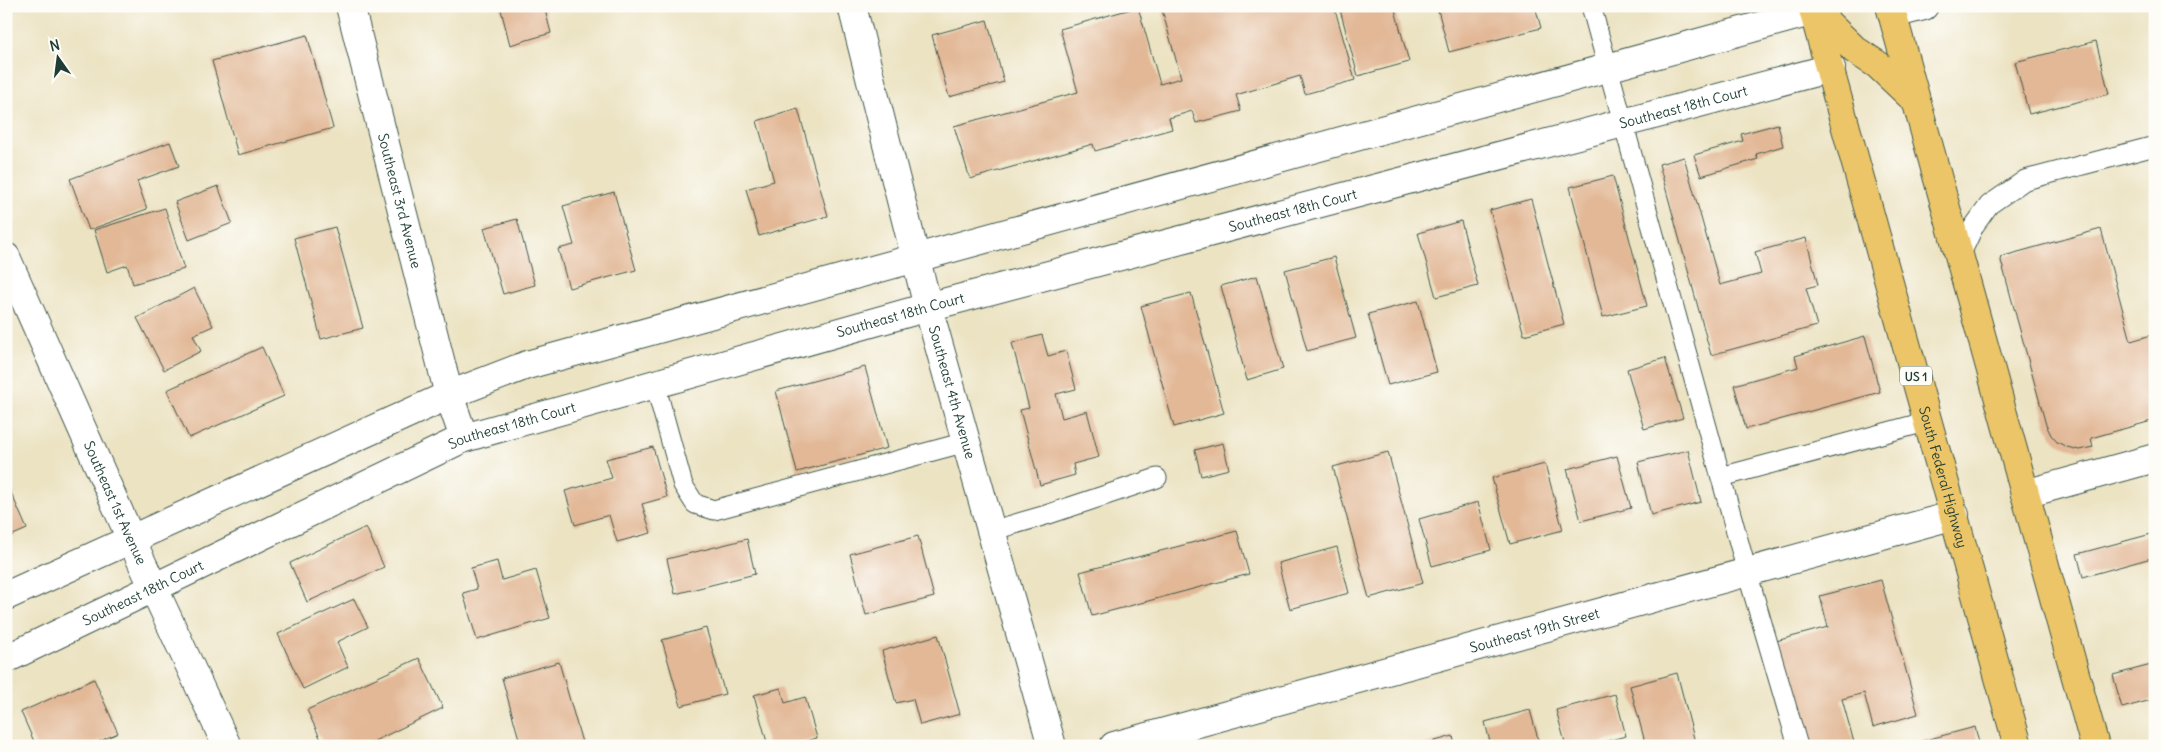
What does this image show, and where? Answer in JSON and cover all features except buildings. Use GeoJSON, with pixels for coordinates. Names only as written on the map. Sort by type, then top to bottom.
{"type":"FeatureCollection","features":[{"type":"Feature","properties":{"kind":"main road"},"geometry":{"type":"LineString","coordinates":[[1813,8],[1855,50],[1878,66],[1916,101]]}},
{"type":"Feature","properties":{"kind":"main road","name":"South Federal Highway"},"geometry":{"type":"LineString","coordinates":[[1813,8],[2018,746]]}},
{"type":"Feature","properties":{"kind":"main road"},"geometry":{"type":"LineString","coordinates":[[1886,9],[1916,101],[2094,746]]}},
{"type":"Feature","properties":{"kind":"street","name":"Southeast 3rd Avenue"},"geometry":{"type":"LineString","coordinates":[[350,6],[449,395],[464,438]]}},
{"type":"Feature","properties":{"kind":"street","name":"Southeast 4th Avenue"},"geometry":{"type":"LineString","coordinates":[[852,6],[928,307],[1052,746]]}},
{"type":"Feature","properties":{"kind":"street"},"geometry":{"type":"LineString","coordinates":[[1886,9],[1924,6]]}},
{"type":"Feature","properties":{"kind":"street"},"geometry":{"type":"LineString","coordinates":[[6,596],[449,395],[527,365],[1813,8]]}},
{"type":"Feature","properties":{"kind":"street","name":"Southeast 18th Court"},"geometry":{"type":"LineString","coordinates":[[6,659],[464,438],[928,307],[1831,68]]}},
{"type":"Feature","properties":{"kind":"street","name":"Southeast 1st Avenue"},"geometry":{"type":"LineString","coordinates":[[6,257],[131,539],[227,746]]}},
{"type":"Feature","properties":{"kind":"street"},"geometry":{"type":"LineString","coordinates":[[2025,494],[2155,458]]}},
{"type":"Feature","properties":{"kind":"street","name":"Southeast 19th Street"},"geometry":{"type":"LineString","coordinates":[[1114,746],[1955,515]]}},
{"type":"Feature","properties":{"kind":"lane"},"geometry":{"type":"LineString","coordinates":[[1591,6],[1747,572],[1798,746]]}},
{"type":"Feature","properties":{"kind":"lane"},"geometry":{"type":"LineString","coordinates":[[1959,258],[1974,226],[1989,205],[2025,180],[2155,146]]}},
{"type":"Feature","properties":{"kind":"lane"},"geometry":{"type":"LineString","coordinates":[[655,384],[684,485],[695,504],[714,510],[966,442]]}},
{"type":"Feature","properties":{"kind":"lane"},"geometry":{"type":"LineString","coordinates":[[1721,477],[1929,421]]}},
{"type":"Feature","properties":{"kind":"lane"},"geometry":{"type":"LineString","coordinates":[[991,531],[1157,478]]}}]}
